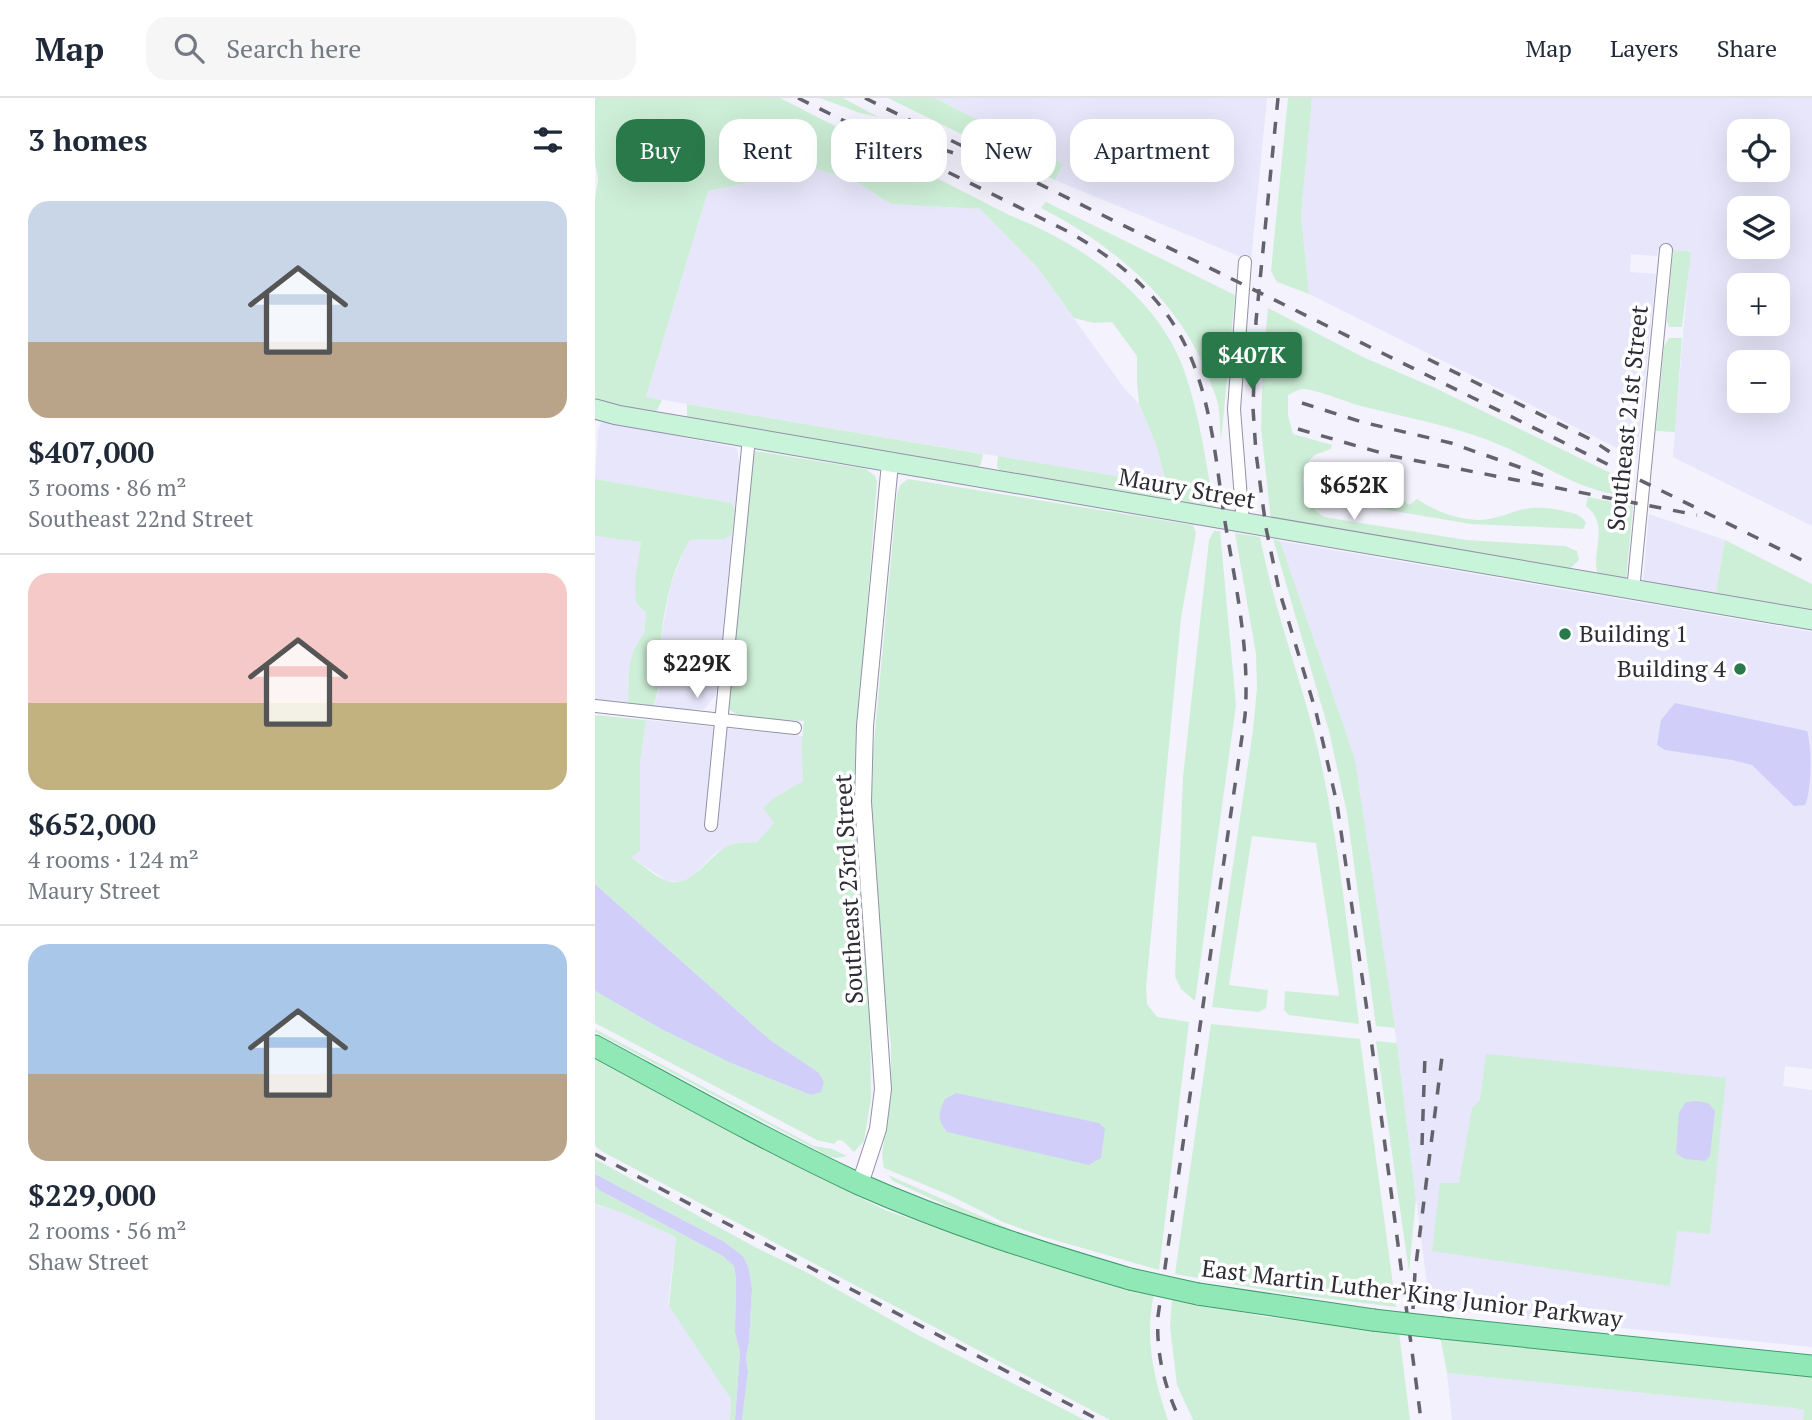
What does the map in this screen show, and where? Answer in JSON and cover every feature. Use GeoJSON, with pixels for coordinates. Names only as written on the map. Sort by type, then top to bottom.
{"type":"FeatureCollection","features":[{"type":"Feature","properties":{"kind":"main road","name":"Maury Street"},"geometry":{"type":"LineString","coordinates":[[595,409],[890,463],[1812,620]]}},
{"type":"Feature","properties":{"kind":"main road","name":"East Martin Luther King Junior Parkway"},"geometry":{"type":"LineString","coordinates":[[595,1046],[774,1142],[860,1184],[975,1231],[1130,1279],[1198,1294],[1373,1320],[1812,1366]]}},
{"type":"Feature","properties":{"kind":"street","name":"Southeast 21st Street"},"geometry":{"type":"LineString","coordinates":[[1633,591],[1666,250]]}},
{"type":"Feature","properties":{"kind":"street"},"geometry":{"type":"LineString","coordinates":[[1243,524],[1234,409],[1245,262]]}},
{"type":"Feature","properties":{"kind":"street"},"geometry":{"type":"LineString","coordinates":[[711,825],[749,438]]}},
{"type":"Feature","properties":{"kind":"street","name":"Southeast 23rd Street"},"geometry":{"type":"LineString","coordinates":[[860,1184],[877,1129],[883,1089],[863,802],[865,726],[890,463]]}},
{"type":"Feature","properties":{"kind":"street"},"geometry":{"type":"LineString","coordinates":[[595,706],[795,728]]}},
{"type":"Feature","properties":{"kind":"shaded area"},"geometry":{"type":"Polygon","coordinates":[[[935,98],[1267,98],[1251,261],[1056,180],[1063,164],[1056,160],[1056,119],[976,119],[935,98]]]}},
{"type":"Feature","properties":{"kind":"shaded area"},"geometry":{"type":"Polygon","coordinates":[[[1312,98],[1812,98],[1812,526],[1673,457],[1690,252],[1658,249],[1657,256],[1631,254],[1630,272],[1656,274],[1637,458],[1309,294],[1301,216],[1312,98]]]}},
{"type":"Feature","properties":{"kind":"shaded area"},"geometry":{"type":"Polygon","coordinates":[[[817,169],[831,174],[831,182],[857,182],[891,204],[980,209],[1036,266],[1124,388],[1139,404],[1157,447],[1164,476],[1170,485],[646,397],[708,191],[752,182],[817,182],[817,169]]]}},
{"type":"Feature","properties":{"kind":"shaded area"},"geometry":{"type":"Polygon","coordinates":[[[601,423],[737,448],[740,466],[735,511],[732,503],[595,479],[598,430],[601,423]]]}},
{"type":"Feature","properties":{"kind":"shaded area"},"geometry":{"type":"Polygon","coordinates":[[[1649,514],[1725,540],[1715,598],[1643,582],[1649,514]]]}},
{"type":"Feature","properties":{"kind":"shaded area"},"geometry":{"type":"Polygon","coordinates":[[[732,534],[715,696],[704,709],[653,706],[659,692],[661,639],[666,610],[671,585],[684,550],[689,540],[725,539],[732,534]]]}},
{"type":"Feature","properties":{"kind":"shaded area"},"geometry":{"type":"Polygon","coordinates":[[[595,536],[641,541],[636,603],[646,613],[644,633],[634,649],[629,667],[628,703],[595,700],[595,536]]]}},
{"type":"Feature","properties":{"kind":"shaded area"},"geometry":{"type":"Polygon","coordinates":[[[1280,541],[1812,632],[1812,1069],[1785,1066],[1783,1086],[1812,1090],[1812,1347],[1430,1309],[1398,1052],[1355,759],[1280,541]]]}},
{"type":"Feature","properties":{"kind":"shaded area"},"geometry":{"type":"Polygon","coordinates":[[[646,720],[803,736],[803,781],[774,798],[774,823],[757,842],[732,844],[715,853],[694,875],[683,882],[667,881],[630,856],[640,851],[640,763],[646,720]]]}},
{"type":"Feature","properties":{"kind":"shaded area"},"geometry":{"type":"Polygon","coordinates":[[[595,1205],[620,1212],[676,1237],[668,1304],[731,1399],[730,1420],[595,1420],[595,1205]]]}},
{"type":"Feature","properties":{"kind":"shaded area"},"geometry":{"type":"Polygon","coordinates":[[[1447,1373],[1793,1408],[1804,1410],[1803,1420],[1452,1420],[1447,1373]]]}},
{"type":"Feature","properties":{"kind":"green space"},"geometry":{"type":"Polygon","coordinates":[[[595,98],[780,98],[831,124],[831,174],[817,169],[817,119],[719,119],[719,182],[752,182],[708,191],[646,397],[662,400],[655,414],[595,401],[595,198],[598,179],[595,163],[595,98]]]}},
{"type":"Feature","properties":{"kind":"green space"},"geometry":{"type":"Polygon","coordinates":[[[820,98],[843,98],[878,117],[860,113],[820,98]]]}},
{"type":"Feature","properties":{"kind":"green space"},"geometry":{"type":"Polygon","coordinates":[[[888,98],[935,98],[976,119],[961,119],[961,134],[947,127],[947,119],[931,119],[888,98]]]}},
{"type":"Feature","properties":{"kind":"green space"},"geometry":{"type":"Polygon","coordinates":[[[1288,98],[1312,98],[1301,216],[1309,294],[1277,282],[1271,271],[1288,98]]]}},
{"type":"Feature","properties":{"kind":"green space"},"geometry":{"type":"Polygon","coordinates":[[[1056,160],[1063,164],[1056,178],[1056,160]]]}},
{"type":"Feature","properties":{"kind":"green space"},"geometry":{"type":"Polygon","coordinates":[[[857,182],[944,182],[1062,240],[1113,275],[1135,295],[1172,343],[1184,370],[1202,440],[1215,511],[1004,475],[997,467],[998,456],[1169,485],[1139,404],[1137,356],[1112,322],[1094,323],[1074,318],[1036,266],[980,209],[891,204],[857,182]]]}},
{"type":"Feature","properties":{"kind":"green space"},"geometry":{"type":"Polygon","coordinates":[[[1046,202],[1235,295],[1221,441],[1216,397],[1196,350],[1181,324],[1141,278],[1118,258],[1094,239],[1041,208],[1046,202]]]}},
{"type":"Feature","properties":{"kind":"green space"},"geometry":{"type":"Polygon","coordinates":[[[1673,250],[1691,252],[1682,327],[1669,327],[1667,321],[1673,250]]]}},
{"type":"Feature","properties":{"kind":"green space"},"geometry":{"type":"Polygon","coordinates":[[[1268,308],[1363,357],[1435,388],[1627,481],[1625,495],[1593,489],[1505,447],[1471,434],[1303,389],[1288,395],[1288,415],[1293,434],[1332,445],[1331,449],[1315,455],[1308,462],[1303,479],[1311,505],[1324,517],[1466,540],[1565,546],[1577,551],[1579,560],[1571,568],[1559,571],[1271,521],[1261,428],[1268,308]]]}},
{"type":"Feature","properties":{"kind":"green space"},"geometry":{"type":"Polygon","coordinates":[[[1669,338],[1682,338],[1675,432],[1656,431],[1664,346],[1669,338]]]}},
{"type":"Feature","properties":{"kind":"green space"},"geometry":{"type":"Polygon","coordinates":[[[687,404],[983,454],[981,464],[977,468],[687,418],[687,404]]]}},
{"type":"Feature","properties":{"kind":"green space"},"geometry":{"type":"Polygon","coordinates":[[[756,451],[866,469],[877,481],[855,765],[856,839],[870,1020],[871,1099],[864,1141],[854,1152],[843,1141],[838,1140],[834,1144],[817,1140],[595,1023],[595,991],[663,1030],[731,1063],[811,1095],[818,1072],[770,1040],[595,884],[595,715],[646,720],[640,763],[640,851],[631,857],[667,881],[685,880],[730,845],[757,842],[774,823],[763,808],[774,798],[803,781],[801,748],[804,721],[751,718],[741,716],[727,707],[752,457],[756,451]]]}},
{"type":"Feature","properties":{"kind":"green space"},"geometry":{"type":"Polygon","coordinates":[[[1336,467],[1390,477],[1398,482],[1393,490],[1409,505],[1417,499],[1438,511],[1461,518],[1484,520],[1520,510],[1544,508],[1574,514],[1586,523],[1583,529],[1471,524],[1335,501],[1323,493],[1319,484],[1329,470],[1336,467]]]}},
{"type":"Feature","properties":{"kind":"green space"},"geometry":{"type":"Polygon","coordinates":[[[595,479],[732,503],[735,511],[732,534],[725,539],[690,540],[678,563],[664,615],[659,682],[653,706],[628,703],[629,667],[634,649],[644,633],[646,613],[636,603],[635,582],[641,542],[595,536],[595,479]]]}},
{"type":"Feature","properties":{"kind":"green space"},"geometry":{"type":"Polygon","coordinates":[[[908,479],[1193,525],[1196,533],[1181,618],[1146,988],[1147,1004],[1157,1017],[1189,1022],[1159,1270],[1044,1237],[1003,1222],[949,1195],[884,1168],[882,1155],[891,1093],[891,1044],[871,822],[873,754],[897,495],[900,485],[908,479]]]}},
{"type":"Feature","properties":{"kind":"green space"},"geometry":{"type":"Polygon","coordinates":[[[1588,497],[1633,506],[1626,580],[1598,576],[1596,557],[1599,530],[1593,514],[1586,506],[1588,497]]]}},
{"type":"Feature","properties":{"kind":"green space"},"geometry":{"type":"Polygon","coordinates":[[[1214,531],[1220,531],[1236,705],[1195,1001],[1181,989],[1175,976],[1183,777],[1209,540],[1214,531]]]}},
{"type":"Feature","properties":{"kind":"green space"},"geometry":{"type":"Polygon","coordinates":[[[1235,533],[1260,537],[1314,733],[1336,841],[1359,1024],[1289,1015],[1284,1010],[1285,991],[1339,996],[1316,843],[1252,836],[1229,985],[1268,990],[1266,1008],[1258,1012],[1212,1007],[1257,688],[1256,654],[1235,533]]]}},
{"type":"Feature","properties":{"kind":"green space"},"geometry":{"type":"Polygon","coordinates":[[[1273,539],[1280,541],[1355,759],[1395,1028],[1376,1026],[1347,813],[1329,731],[1273,539]]]}},
{"type":"Feature","properties":{"kind":"green space"},"geometry":{"type":"Polygon","coordinates":[[[1725,540],[1812,584],[1812,614],[1715,598],[1725,540]]]}},
{"type":"Feature","properties":{"kind":"green space"},"geometry":{"type":"Polygon","coordinates":[[[1211,1024],[1360,1039],[1396,1307],[1282,1293],[1175,1274],[1211,1024]]]}},
{"type":"Feature","properties":{"kind":"green space"},"geometry":{"type":"Polygon","coordinates":[[[595,1029],[814,1146],[832,1149],[847,1156],[830,1157],[595,1032],[595,1029]]]}},
{"type":"Feature","properties":{"kind":"green space"},"geometry":{"type":"Polygon","coordinates":[[[1376,1041],[1397,1043],[1416,1198],[1409,1272],[1376,1041]]]}},
{"type":"Feature","properties":{"kind":"green space"},"geometry":{"type":"Polygon","coordinates":[[[1486,1054],[1726,1078],[1710,1234],[1677,1231],[1670,1286],[1432,1251],[1440,1183],[1459,1183],[1472,1108],[1480,1100],[1486,1054]]]}},
{"type":"Feature","properties":{"kind":"green space"},"geometry":{"type":"Polygon","coordinates":[[[595,1055],[815,1175],[885,1210],[994,1248],[1154,1295],[1150,1342],[1168,1420],[1110,1420],[603,1152],[595,1146],[595,1055]]]}},
{"type":"Feature","properties":{"kind":"green space"},"geometry":{"type":"Polygon","coordinates":[[[595,1159],[918,1335],[1085,1420],[742,1420],[748,1372],[746,1357],[752,1289],[749,1269],[743,1256],[723,1241],[595,1174],[595,1159]]]}},
{"type":"Feature","properties":{"kind":"green space"},"geometry":{"type":"Polygon","coordinates":[[[888,1175],[1033,1239],[1008,1234],[893,1181],[888,1175]]]}},
{"type":"Feature","properties":{"kind":"green space"},"geometry":{"type":"Polygon","coordinates":[[[595,1186],[723,1256],[734,1266],[735,1333],[740,1352],[735,1420],[730,1420],[731,1399],[669,1306],[676,1237],[595,1204],[595,1186]]]}},
{"type":"Feature","properties":{"kind":"green space"},"geometry":{"type":"Polygon","coordinates":[[[1172,1299],[1267,1317],[1399,1332],[1410,1420],[1193,1420],[1177,1385],[1170,1327],[1172,1299]]]}},
{"type":"Feature","properties":{"kind":"green space"},"geometry":{"type":"Polygon","coordinates":[[[1440,1336],[1812,1374],[1812,1420],[1803,1420],[1804,1410],[1793,1408],[1447,1373],[1440,1336]]]}},
{"type":"Feature","properties":{"kind":"water"},"geometry":{"type":"Polygon","coordinates":[[[1675,703],[1807,731],[1811,768],[1805,805],[1794,806],[1752,765],[1665,750],[1657,745],[1661,720],[1675,703]]]}},
{"type":"Feature","properties":{"kind":"water"},"geometry":{"type":"Polygon","coordinates":[[[595,884],[770,1040],[818,1072],[824,1082],[821,1092],[811,1095],[731,1063],[663,1030],[595,991],[595,884]]]}},
{"type":"Feature","properties":{"kind":"water"},"geometry":{"type":"Polygon","coordinates":[[[956,1093],[1099,1123],[1105,1129],[1101,1158],[1089,1165],[947,1132],[941,1123],[940,1112],[945,1099],[956,1093]]]}},
{"type":"Feature","properties":{"kind":"water"},"geometry":{"type":"Polygon","coordinates":[[[1686,1102],[1708,1103],[1715,1111],[1710,1156],[1705,1161],[1685,1159],[1676,1153],[1679,1112],[1686,1102]]]}},
{"type":"Feature","properties":{"kind":"water"},"geometry":{"type":"Polygon","coordinates":[[[595,1174],[723,1241],[743,1256],[749,1269],[752,1289],[746,1357],[748,1372],[742,1420],[735,1420],[740,1352],[735,1333],[734,1266],[723,1256],[599,1190],[595,1186],[595,1174]]]}},
{"type":"Feature","properties":{"kind":"railway"},"geometry":{"type":"LineString","coordinates":[[798,98],[1071,233],[1116,263],[1155,299],[1176,328],[1188,350],[1204,398],[1241,619],[1246,692],[1245,716],[1158,1316],[1162,1369],[1180,1420]]}},
{"type":"Feature","properties":{"kind":"railway"},"geometry":{"type":"LineString","coordinates":[[865,98],[1812,565]]}},
{"type":"Feature","properties":{"kind":"railway"},"geometry":{"type":"LineString","coordinates":[[1278,98],[1256,321],[1253,408],[1256,453],[1266,528],[1279,590],[1316,712],[1337,804],[1421,1420]]}},
{"type":"Feature","properties":{"kind":"railway"},"geometry":{"type":"LineString","coordinates":[[947,151],[961,155]]}},
{"type":"Feature","properties":{"kind":"railway"},"geometry":{"type":"LineString","coordinates":[[1428,359],[1592,440],[1638,471]]}},
{"type":"Feature","properties":{"kind":"railway"},"geometry":{"type":"LineString","coordinates":[[1302,403],[1362,422],[1451,443],[1553,479]]}},
{"type":"Feature","properties":{"kind":"railway"},"geometry":{"type":"LineString","coordinates":[[1298,429],[1392,456],[1697,515]]}},
{"type":"Feature","properties":{"kind":"railway"},"geometry":{"type":"LineString","coordinates":[[1422,1145],[1425,1055]]}},
{"type":"Feature","properties":{"kind":"railway"},"geometry":{"type":"LineString","coordinates":[[1413,1309],[1415,1272],[1442,1057]]}},
{"type":"Feature","properties":{"kind":"railway"},"geometry":{"type":"LineString","coordinates":[[595,1154],[1099,1420]]}},
{"type":"Feature","properties":{"kind":"place","name":"Building 1"},"geometry":{"type":"Point","coordinates":[1565,634]}},
{"type":"Feature","properties":{"kind":"place","name":"Building 4"},"geometry":{"type":"Point","coordinates":[1740,669]}}]}
